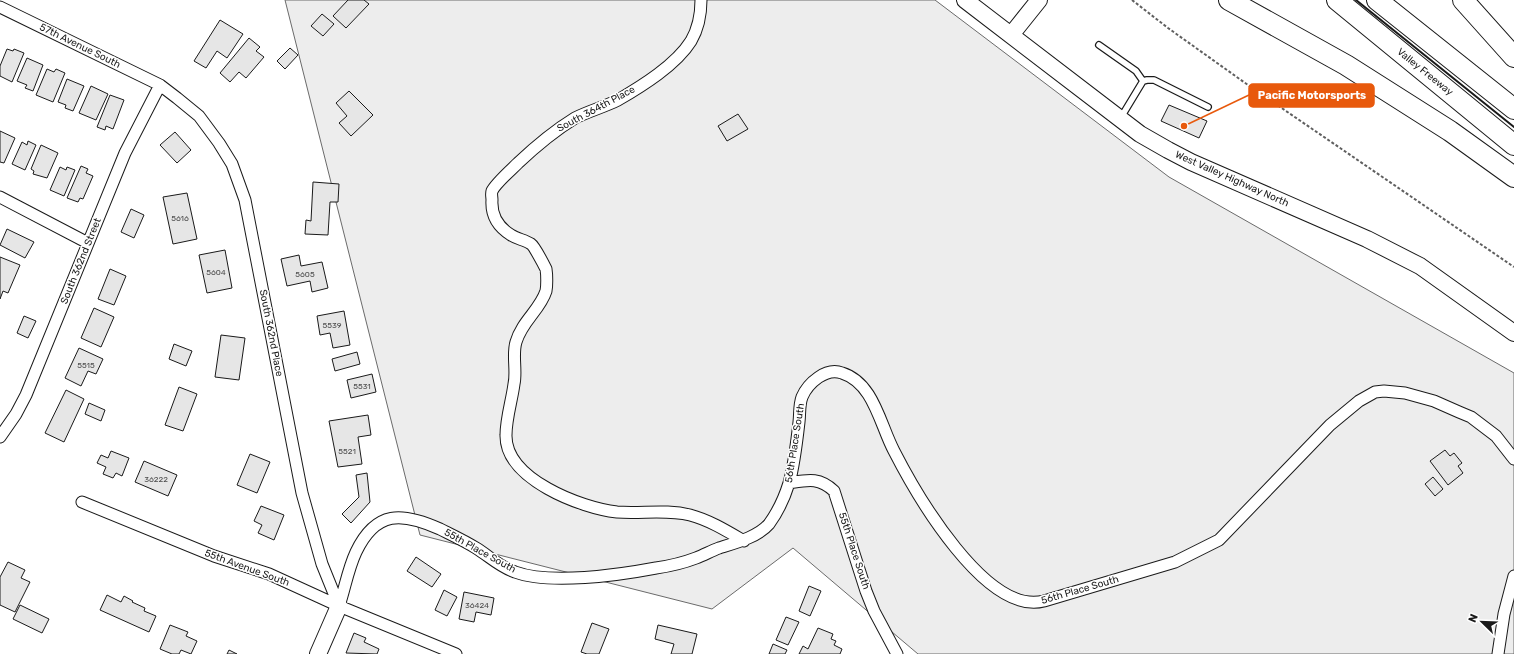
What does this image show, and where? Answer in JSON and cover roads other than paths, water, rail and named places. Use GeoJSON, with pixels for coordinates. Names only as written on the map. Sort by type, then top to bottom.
{"type":"FeatureCollection","features":[{"type":"Feature","properties":{"kind":"highway"},"geometry":{"type":"LineString","coordinates":[[1229,0],[1346,65],[1450,131],[1514,177]]}},
{"type":"Feature","properties":{"kind":"highway","name":"Valley Freeway"},"geometry":{"type":"LineString","coordinates":[[1337,0],[1514,145]]}},
{"type":"Feature","properties":{"kind":"highway"},"geometry":{"type":"LineString","coordinates":[[1377,0],[1514,109]]}},
{"type":"Feature","properties":{"kind":"highway"},"geometry":{"type":"LineString","coordinates":[[1463,0],[1514,58]]}},
{"type":"Feature","properties":{"kind":"main road","name":"West Valley Highway North"},"geometry":{"type":"LineString","coordinates":[[965,0],[1140,134],[1168,150],[1217,174],[1367,239],[1420,266],[1514,333]]}},
{"type":"Feature","properties":{"kind":"main road"},"geometry":{"type":"LineString","coordinates":[[1011,35],[1039,0]]}},
{"type":"Feature","properties":{"kind":"main road"},"geometry":{"type":"LineString","coordinates":[[318,654],[340,606]]}},
{"type":"Feature","properties":{"kind":"street","name":"South 364th Place"},"geometry":{"type":"LineString","coordinates":[[701,0],[699,19],[692,39],[658,74],[617,100],[577,117],[549,134],[506,174],[492,191],[492,206],[495,220],[511,235],[532,245],[546,269],[546,290],[537,308],[521,328],[514,345],[516,377],[505,436],[508,448],[514,460],[523,470],[539,484],[565,497],[591,506],[616,512],[674,513],[689,515],[720,527],[744,541]]}},
{"type":"Feature","properties":{"kind":"street","name":"57th Avenue South"},"geometry":{"type":"LineString","coordinates":[[0,7],[160,85]]}},
{"type":"Feature","properties":{"kind":"street","name":"South 362nd Street"},"geometry":{"type":"LineString","coordinates":[[0,437],[16,414],[26,395],[125,152],[160,85]]}},
{"type":"Feature","properties":{"kind":"street","name":"South 362nd Place"},"geometry":{"type":"LineString","coordinates":[[160,85],[199,116],[219,143],[232,164],[245,200],[302,493],[322,564],[340,606]]}},
{"type":"Feature","properties":{"kind":"street"},"geometry":{"type":"LineString","coordinates":[[0,197],[88,243]]}},
{"type":"Feature","properties":{"kind":"street","name":"56th Place South"},"geometry":{"type":"LineString","coordinates":[[744,541],[767,526],[780,504],[789,483],[803,394],[813,382],[822,375],[832,372],[844,373],[856,381],[867,392],[892,448],[910,480],[932,515],[967,561],[987,582],[1001,592],[1021,601],[1033,603],[1175,562],[1219,540],[1345,411],[1368,395],[1384,391],[1405,393],[1448,407],[1470,417],[1496,436],[1514,458]]}},
{"type":"Feature","properties":{"kind":"street","name":"55th Place South"},"geometry":{"type":"LineString","coordinates":[[789,483],[811,480],[826,484],[834,491],[866,591],[874,611],[897,654]]}},
{"type":"Feature","properties":{"kind":"street","name":"55th Avenue South"},"geometry":{"type":"LineString","coordinates":[[82,502],[214,556],[269,574],[340,606],[456,654]]}},
{"type":"Feature","properties":{"kind":"street","name":"55th Place South"},"geometry":{"type":"LineString","coordinates":[[340,606],[354,557],[358,549],[371,530],[383,521],[394,517],[408,518],[433,526],[476,548],[508,570],[535,577],[564,578],[597,576],[647,570],[694,559],[718,548],[744,541]]}},
{"type":"Feature","properties":{"kind":"street"},"geometry":{"type":"LineString","coordinates":[[1498,654],[1504,614],[1514,576]]}},
{"type":"Feature","properties":{"kind":"lane"},"geometry":{"type":"LineString","coordinates":[[1099,45],[1136,71],[1143,82]]}},
{"type":"Feature","properties":{"kind":"lane"},"geometry":{"type":"LineString","coordinates":[[1120,119],[1143,82],[1147,80],[1154,80],[1208,107]]}},
{"type":"Feature","properties":{"kind":"place","name":"Pacific Motorsports"},"geometry":{"type":"Point","coordinates":[1184,126]}}]}
